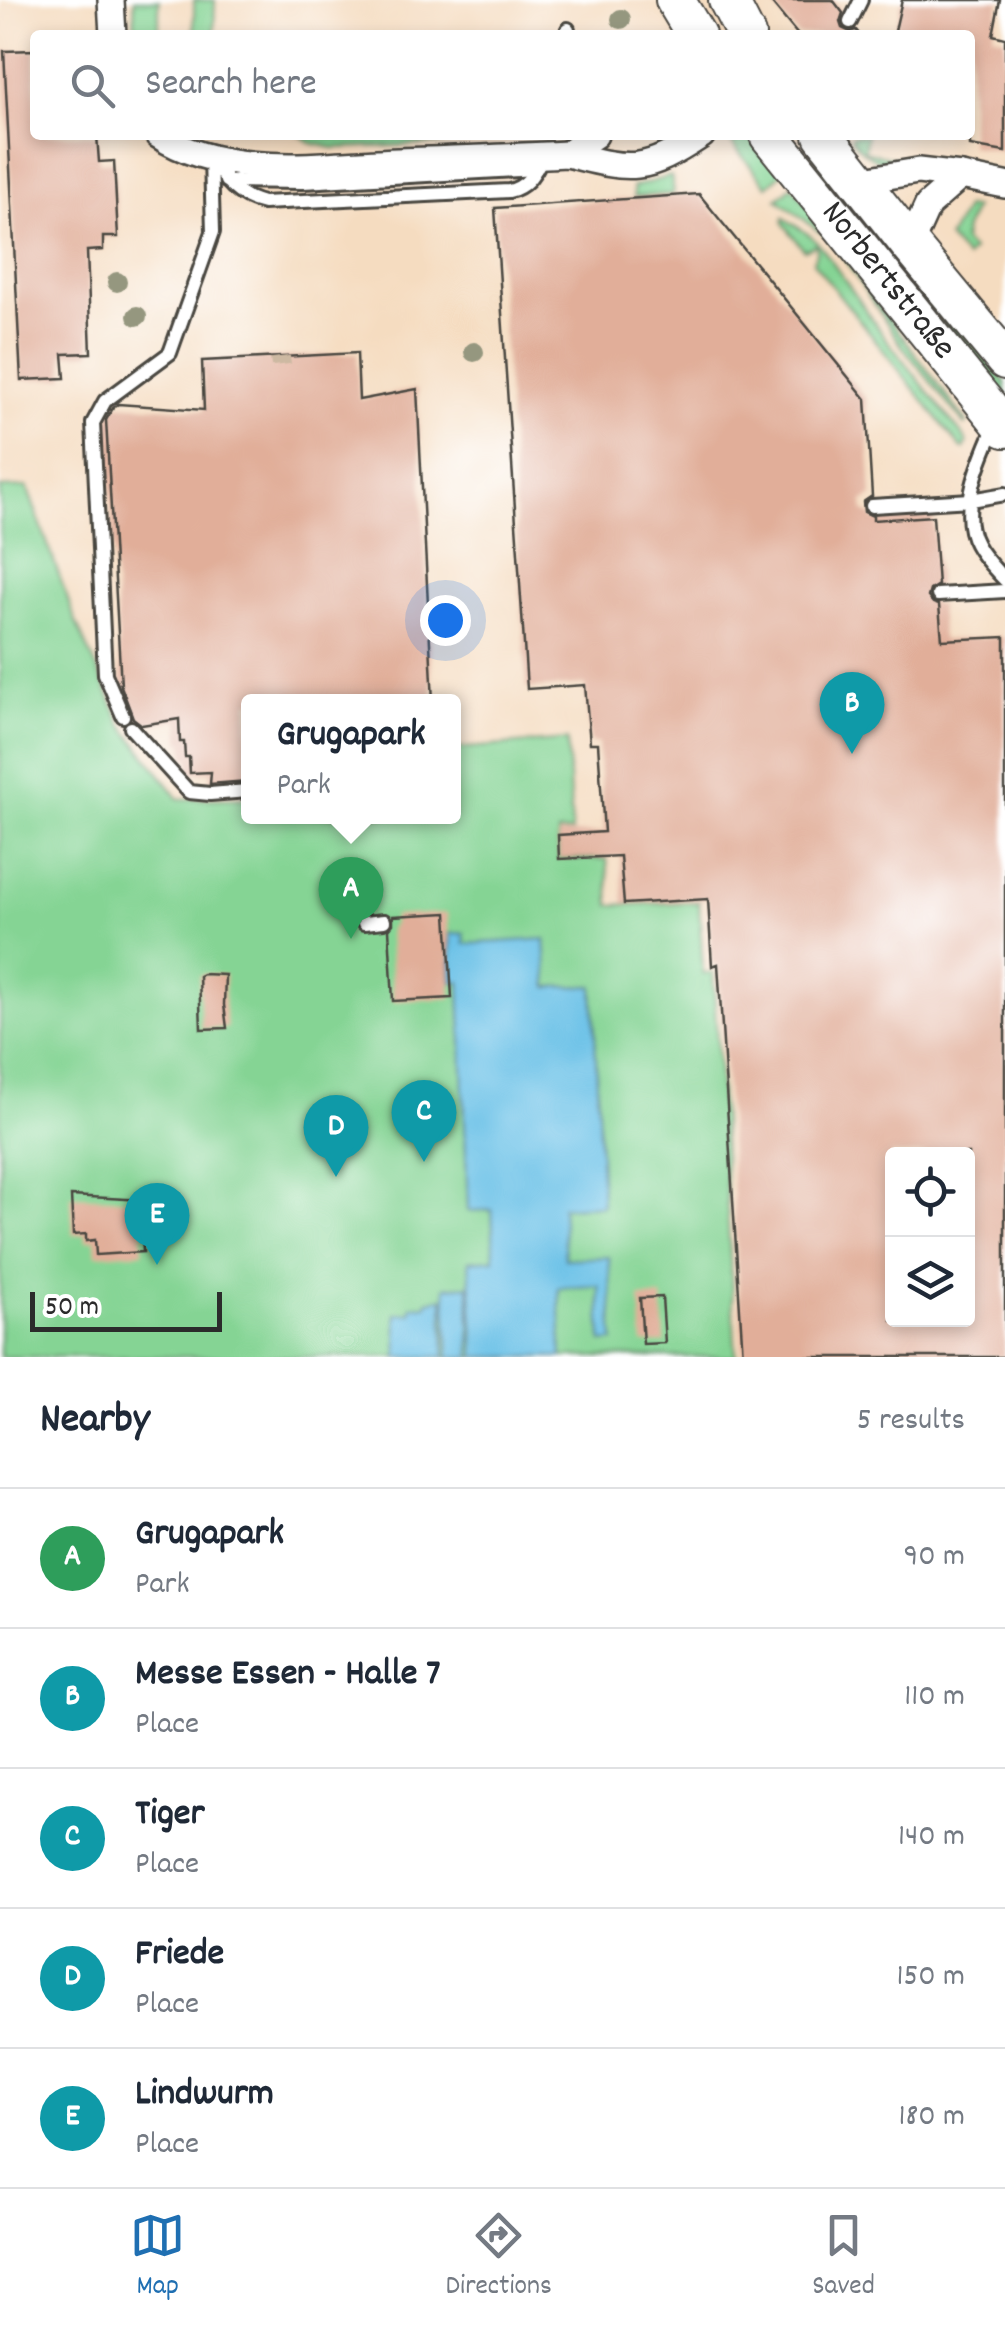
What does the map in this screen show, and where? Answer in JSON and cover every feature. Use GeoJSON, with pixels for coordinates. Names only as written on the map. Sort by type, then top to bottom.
{"type":"FeatureCollection","features":[{"type":"Feature","properties":{"kind":"main road"},"geometry":{"type":"LineString","coordinates":[[675,0],[693,30]]}},
{"type":"Feature","properties":{"kind":"main road"},"geometry":{"type":"LineString","coordinates":[[728,0],[743,30]]}},
{"type":"Feature","properties":{"kind":"main road","name":"Norbertstraße"},"geometry":{"type":"LineString","coordinates":[[773,140],[1002,424]]}},
{"type":"Feature","properties":{"kind":"main road","name":"Norbertstraße"},"geometry":{"type":"LineString","coordinates":[[827,140],[1005,360]]}},
{"type":"Feature","properties":{"kind":"street"},"geometry":{"type":"LineString","coordinates":[[111,0],[113,30]]}},
{"type":"Feature","properties":{"kind":"street"},"geometry":{"type":"LineString","coordinates":[[167,140],[211,158],[277,166],[549,159],[633,168],[664,159],[694,140]]}},
{"type":"Feature","properties":{"kind":"street"},"geometry":{"type":"LineString","coordinates":[[549,159],[585,140]]}},
{"type":"Feature","properties":{"kind":"street"},"geometry":{"type":"LineString","coordinates":[[858,181],[918,171],[1005,186]]}},
{"type":"Feature","properties":{"kind":"street"},"geometry":{"type":"LineString","coordinates":[[910,245],[928,205],[961,176]]}},
{"type":"Feature","properties":{"kind":"lane"},"geometry":{"type":"LineString","coordinates":[[850,22],[861,0]]}},
{"type":"Feature","properties":{"kind":"lane"},"geometry":{"type":"LineString","coordinates":[[211,158],[226,181],[248,199],[263,202],[509,191],[529,182],[549,159]]}},
{"type":"Feature","properties":{"kind":"lane"},"geometry":{"type":"LineString","coordinates":[[211,158],[212,232],[170,353],[105,402],[93,423],[105,674],[127,722],[189,792],[241,792]]}},
{"type":"Feature","properties":{"kind":"lane"},"geometry":{"type":"LineString","coordinates":[[226,181],[303,182],[549,159]]}},
{"type":"Feature","properties":{"kind":"lane"},"geometry":{"type":"LineString","coordinates":[[1002,424],[974,478],[970,530],[974,542],[1005,580]]}},
{"type":"Feature","properties":{"kind":"lane"},"geometry":{"type":"LineString","coordinates":[[872,506],[1005,494]]}},
{"type":"Feature","properties":{"kind":"lane"},"geometry":{"type":"LineString","coordinates":[[938,595],[1005,591]]}},
{"type":"Feature","properties":{"kind":"lane"},"geometry":{"type":"LineString","coordinates":[[364,923],[384,921]]}},
{"type":"Feature","properties":{"kind":"green space"},"geometry":{"type":"Polygon","coordinates":[[[134,0],[159,0],[159,30],[135,30],[134,0]]]}},
{"type":"Feature","properties":{"kind":"green space"},"geometry":{"type":"Polygon","coordinates":[[[194,0],[215,0],[214,30],[194,30],[194,0]]]}},
{"type":"Feature","properties":{"kind":"green space"},"geometry":{"type":"Polygon","coordinates":[[[307,140],[481,140],[333,148],[307,140]]]}},
{"type":"Feature","properties":{"kind":"green space"},"geometry":{"type":"Polygon","coordinates":[[[853,140],[866,140],[864,151],[910,162],[876,159],[869,156],[853,140]]]}},
{"type":"Feature","properties":{"kind":"green space"},"geometry":{"type":"Polygon","coordinates":[[[755,141],[785,171],[767,186],[731,142],[755,141]]]}},
{"type":"Feature","properties":{"kind":"green space"},"geometry":{"type":"Polygon","coordinates":[[[821,163],[909,274],[1005,382],[1005,400],[817,167],[821,163]]]}},
{"type":"Feature","properties":{"kind":"green space"},"geometry":{"type":"Polygon","coordinates":[[[671,176],[672,194],[634,197],[633,187],[671,176]]]}},
{"type":"Feature","properties":{"kind":"green space"},"geometry":{"type":"Polygon","coordinates":[[[792,186],[847,255],[965,425],[902,346],[842,256],[824,235],[777,199],[792,186]]]}},
{"type":"Feature","properties":{"kind":"green space"},"geometry":{"type":"Polygon","coordinates":[[[966,207],[974,208],[963,241],[972,250],[966,258],[948,238],[966,207]]]}},
{"type":"Feature","properties":{"kind":"green space"},"geometry":{"type":"Polygon","coordinates":[[[784,218],[823,249],[884,336],[964,437],[964,449],[813,262],[816,245],[804,250],[783,223],[784,218]]]}},
{"type":"Feature","properties":{"kind":"green space"},"geometry":{"type":"Polygon","coordinates":[[[27,487],[76,622],[122,724],[179,799],[241,798],[241,824],[461,824],[461,748],[567,740],[572,832],[558,833],[559,859],[607,859],[610,905],[699,902],[703,973],[713,973],[736,1357],[0,1357],[0,488],[27,487]]]}},
{"type":"Feature","properties":{"kind":"water"},"geometry":{"type":"Polygon","coordinates":[[[464,933],[465,944],[545,939],[548,987],[593,986],[602,1205],[562,1207],[565,1259],[609,1257],[614,1341],[602,1342],[599,1286],[559,1288],[562,1357],[475,1357],[469,1261],[494,1259],[492,1210],[468,1211],[460,982],[452,982],[450,934],[464,933]]]}},
{"type":"Feature","properties":{"kind":"water"},"geometry":{"type":"Polygon","coordinates":[[[469,1285],[471,1357],[449,1357],[445,1287],[469,1285]]]}},
{"type":"Feature","properties":{"kind":"water"},"geometry":{"type":"Polygon","coordinates":[[[443,1298],[445,1357],[398,1357],[396,1314],[411,1313],[412,1306],[443,1298]]]}},
{"type":"Feature","properties":{"kind":"building"},"geometry":{"type":"Polygon","coordinates":[[[769,0],[833,0],[843,13],[840,22],[846,30],[794,30],[769,0]]]}},
{"type":"Feature","properties":{"kind":"building"},"geometry":{"type":"Polygon","coordinates":[[[902,0],[1000,0],[993,35],[1005,38],[1005,152],[970,146],[970,140],[975,140],[975,30],[895,30],[902,0]]]}},
{"type":"Feature","properties":{"kind":"building"},"geometry":{"type":"Polygon","coordinates":[[[30,50],[30,140],[97,140],[99,162],[114,161],[118,237],[103,237],[103,250],[87,251],[91,353],[63,354],[65,378],[21,380],[4,51],[30,50]]]}},
{"type":"Feature","properties":{"kind":"building"},"geometry":{"type":"Polygon","coordinates":[[[699,194],[866,399],[872,496],[863,502],[864,512],[873,520],[933,516],[938,585],[928,597],[939,605],[942,640],[1005,637],[1005,1357],[743,1357],[718,964],[712,966],[708,899],[624,904],[620,856],[559,859],[558,835],[604,832],[598,743],[590,743],[585,685],[527,689],[495,208],[699,194]]]}},
{"type":"Feature","properties":{"kind":"building"},"geometry":{"type":"Polygon","coordinates":[[[357,353],[359,400],[417,389],[433,694],[241,694],[241,782],[210,784],[211,772],[190,773],[189,757],[185,757],[184,742],[180,742],[179,719],[142,725],[133,718],[121,686],[106,420],[118,404],[204,410],[202,361],[357,353]]]}},
{"type":"Feature","properties":{"kind":"building"},"geometry":{"type":"Polygon","coordinates":[[[447,913],[452,998],[393,1001],[389,929],[393,916],[447,913]]]}},
{"type":"Feature","properties":{"kind":"building"},"geometry":{"type":"Polygon","coordinates":[[[225,975],[227,1028],[201,1029],[199,976],[225,975]]]}},
{"type":"Feature","properties":{"kind":"building"},"geometry":{"type":"Polygon","coordinates":[[[71,1196],[162,1201],[164,1232],[142,1233],[143,1252],[96,1255],[95,1240],[86,1241],[86,1234],[73,1235],[71,1196]]]}},
{"type":"Feature","properties":{"kind":"building"},"geometry":{"type":"Polygon","coordinates":[[[662,1297],[665,1343],[643,1344],[640,1298],[662,1297]]]}},
{"type":"Feature","properties":{"kind":"tunnel"},"geometry":{"type":"LineString","coordinates":[[280,357],[281,365]]}},
{"type":"Feature","properties":{"kind":"place","name":"Messe Essen - Halle 7"},"geometry":{"type":"Point","coordinates":[852,754]}},
{"type":"Feature","properties":{"kind":"place","name":"Grugapark"},"geometry":{"type":"Point","coordinates":[351,939]}},
{"type":"Feature","properties":{"kind":"place","name":"Tiger"},"geometry":{"type":"Point","coordinates":[424,1162]}},
{"type":"Feature","properties":{"kind":"place","name":"Friede"},"geometry":{"type":"Point","coordinates":[336,1177]}},
{"type":"Feature","properties":{"kind":"place","name":"Lindwurm"},"geometry":{"type":"Point","coordinates":[157,1265]}}]}
